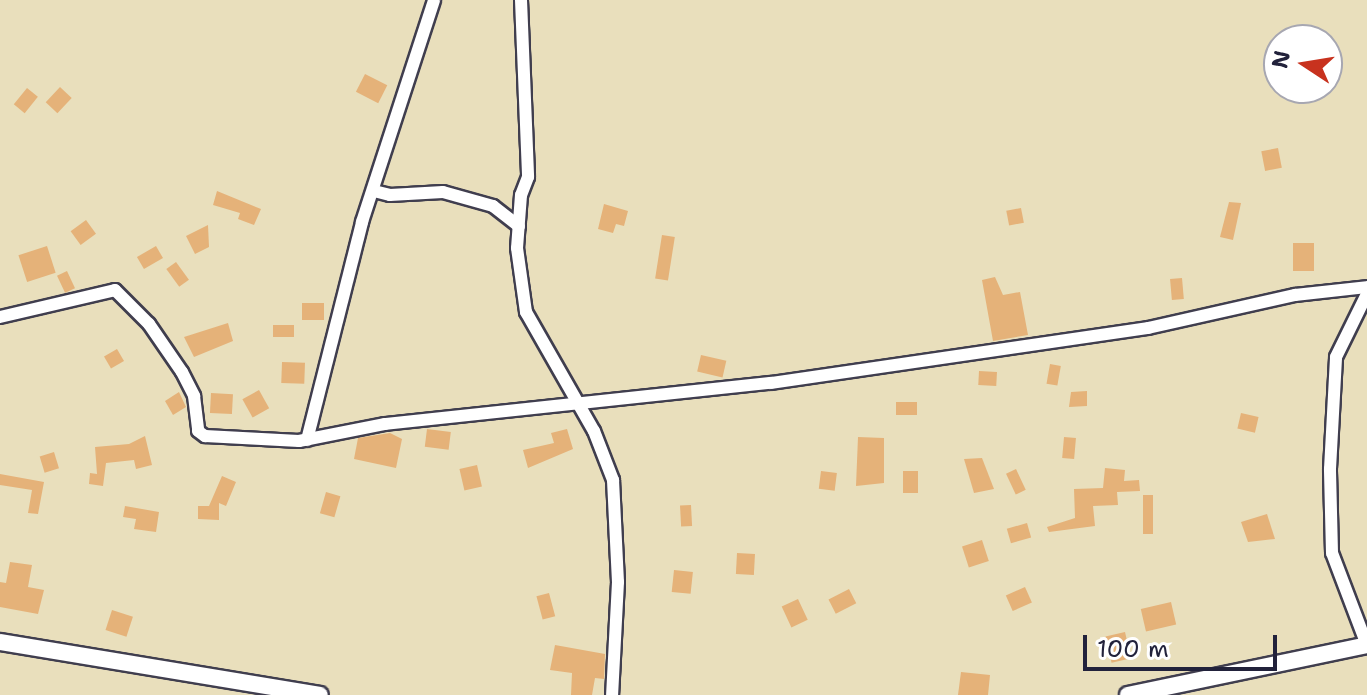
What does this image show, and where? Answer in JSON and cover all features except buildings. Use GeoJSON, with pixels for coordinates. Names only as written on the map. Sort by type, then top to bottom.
{"type":"FeatureCollection","features":[{"type":"Feature","properties":{"kind":"street"},"geometry":{"type":"LineString","coordinates":[[307,440],[374,191],[434,0]]}},
{"type":"Feature","properties":{"kind":"street"},"geometry":{"type":"LineString","coordinates":[[521,0],[528,177],[517,248],[526,312],[579,404],[613,480],[617,511],[612,695]]}},
{"type":"Feature","properties":{"kind":"street"},"geometry":{"type":"LineString","coordinates":[[374,191],[390,195],[443,192],[493,206],[519,226]]}},
{"type":"Feature","properties":{"kind":"street"},"geometry":{"type":"LineString","coordinates":[[0,317],[115,290],[149,324],[182,372],[194,396],[198,431],[261,441],[307,440],[385,424],[771,383],[1148,328],[1295,295],[1367,287]]}},
{"type":"Feature","properties":{"kind":"street"},"geometry":{"type":"LineString","coordinates":[[1128,695],[1367,645],[1332,553],[1330,469],[1336,357],[1367,294]]}},
{"type":"Feature","properties":{"kind":"street"},"geometry":{"type":"LineString","coordinates":[[0,642],[320,695]]}}]}
